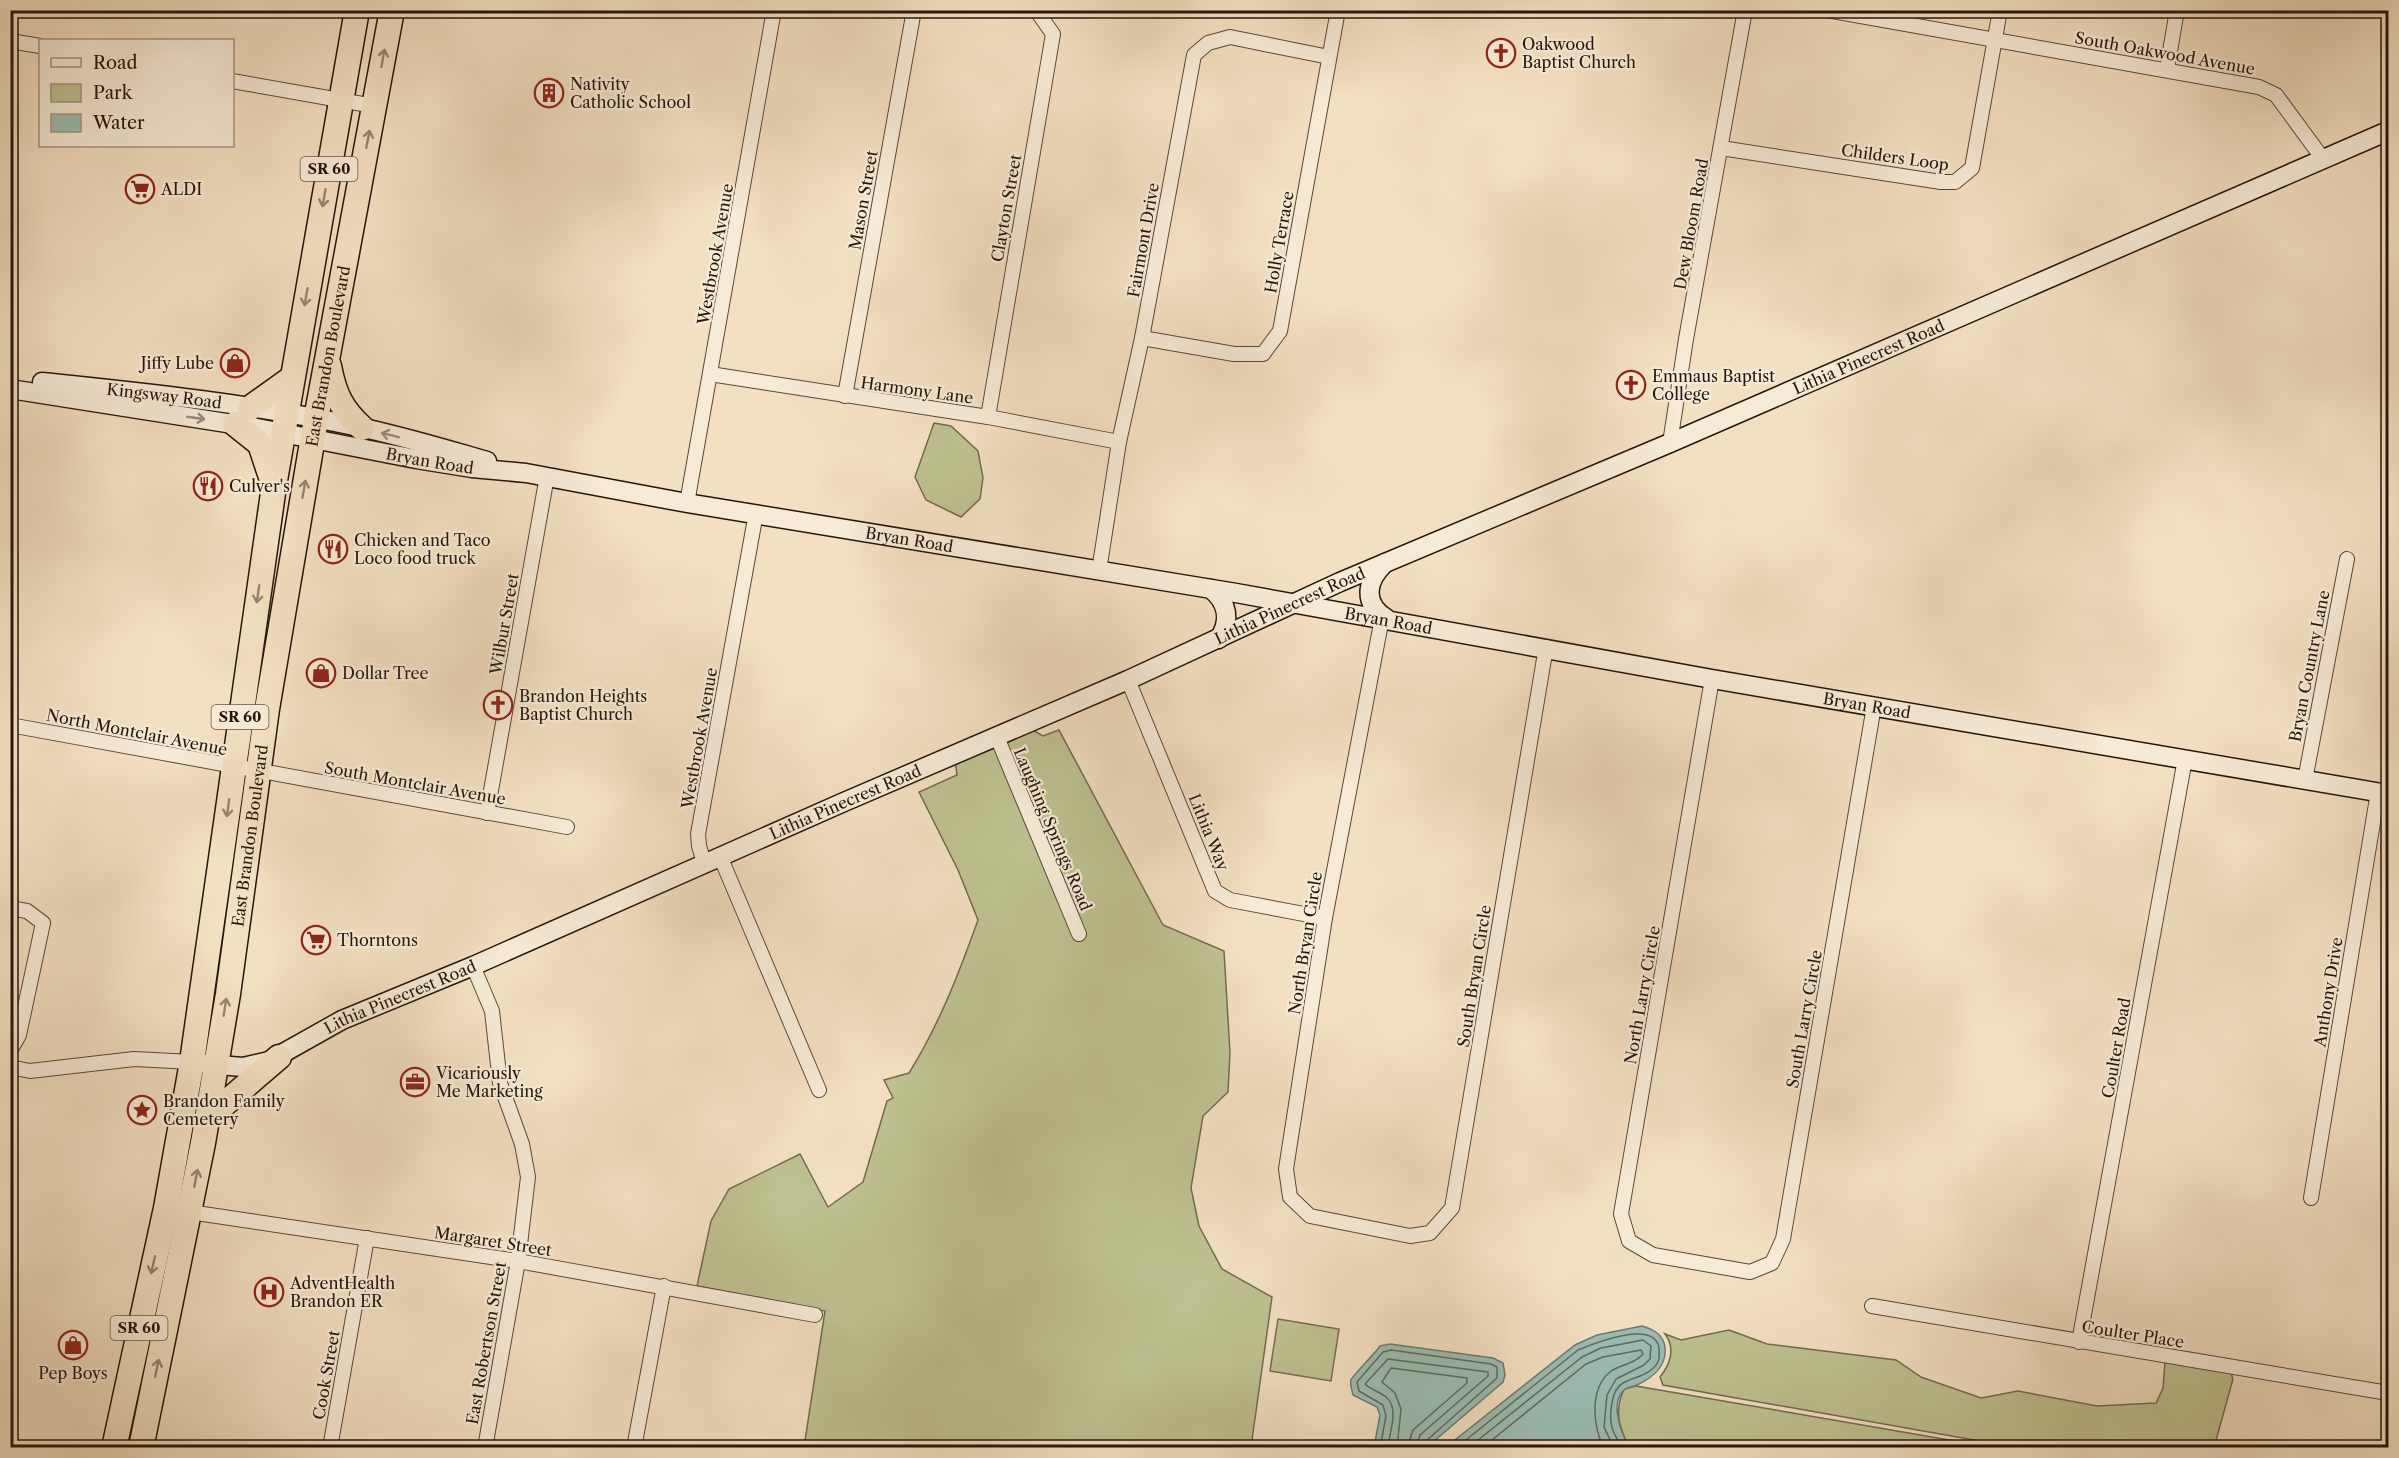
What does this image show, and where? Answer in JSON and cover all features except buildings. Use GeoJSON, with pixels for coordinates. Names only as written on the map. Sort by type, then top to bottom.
{"type":"FeatureCollection","features":[{"type":"Feature","properties":{"kind":"highway","name":"East Brandon Boulevard"},"geometry":{"type":"LineString","coordinates":[[114,1448],[166,1208],[204,1064],[257,771],[327,358],[358,103],[357,10]]}},
{"type":"Feature","properties":{"kind":"highway"},"geometry":{"type":"LineString","coordinates":[[358,103],[374,10]]}},
{"type":"Feature","properties":{"kind":"highway","name":"East Brandon Boulevard"},"geometry":{"type":"LineString","coordinates":[[141,1448],[207,1119],[204,1064],[233,767],[284,423],[292,378],[358,103],[392,10]]}},
{"type":"Feature","properties":{"kind":"highway"},"geometry":{"type":"LineString","coordinates":[[327,358],[337,399],[362,428]]}},
{"type":"Feature","properties":{"kind":"highway"},"geometry":{"type":"LineString","coordinates":[[274,486],[260,444],[243,416],[292,378]]}},
{"type":"Feature","properties":{"kind":"highway"},"geometry":{"type":"LineString","coordinates":[[207,1119],[279,1057]]}},
{"type":"Feature","properties":{"kind":"street","name":"Westbrook Avenue"},"geometry":{"type":"LineString","coordinates":[[687,502],[774,10]]}},
{"type":"Feature","properties":{"kind":"street","name":"Mason Street"},"geometry":{"type":"LineString","coordinates":[[845,396],[914,10]]}},
{"type":"Feature","properties":{"kind":"street","name":"Clayton Street"},"geometry":{"type":"LineString","coordinates":[[988,417],[1053,34],[1036,10]]}},
{"type":"Feature","properties":{"kind":"street","name":"Holly Terrace"},"geometry":{"type":"LineString","coordinates":[[1142,338],[1234,354],[1263,354],[1280,331],[1338,10]]}},
{"type":"Feature","properties":{"kind":"street","name":"Dew Bloom Road"},"geometry":{"type":"LineString","coordinates":[[1670,443],[1745,10]]}},
{"type":"Feature","properties":{"kind":"street","name":"South Oakwood Avenue"},"geometry":{"type":"LineString","coordinates":[[1827,10],[2259,87],[2276,96],[2323,159]]}},
{"type":"Feature","properties":{"kind":"street","name":"Childers Loop"},"geometry":{"type":"LineString","coordinates":[[1721,148],[1941,182],[1955,182],[1972,168],[2000,10]]}},
{"type":"Feature","properties":{"kind":"street"},"geometry":{"type":"LineString","coordinates":[[2167,69],[2177,10]]}},
{"type":"Feature","properties":{"kind":"street","name":"Fairmont Drive"},"geometry":{"type":"LineString","coordinates":[[1099,571],[1119,442],[1142,338],[1194,55],[1208,43],[1230,37],[1329,57]]}},
{"type":"Feature","properties":{"kind":"street"},"geometry":{"type":"LineString","coordinates":[[10,41],[39,46]]}},
{"type":"Feature","properties":{"kind":"street"},"geometry":{"type":"LineString","coordinates":[[234,81],[358,103]]}},
{"type":"Feature","properties":{"kind":"street","name":"Lithia Pinecrest Road"},"geometry":{"type":"LineString","coordinates":[[204,1064],[251,1066],[279,1057],[332,1024],[473,966],[712,859],[1128,680],[1387,562],[1670,443],[2388,130]]}},
{"type":"Feature","properties":{"kind":"street","name":"Harmony Lane"},"geometry":{"type":"LineString","coordinates":[[710,374],[988,417],[1119,442]]}},
{"type":"Feature","properties":{"kind":"street","name":"Kingsway Road"},"geometry":{"type":"LineString","coordinates":[[10,379],[314,429]]}},
{"type":"Feature","properties":{"kind":"street","name":"Kingsway Road"},"geometry":{"type":"LineString","coordinates":[[10,389],[243,416]]}},
{"type":"Feature","properties":{"kind":"street","name":"Bryan Road"},"geometry":{"type":"LineString","coordinates":[[314,429],[362,428],[526,473]]}},
{"type":"Feature","properties":{"kind":"street","name":"Bryan Road"},"geometry":{"type":"LineString","coordinates":[[314,429],[416,459],[526,473],[1295,603],[1712,679],[2383,793]]}},
{"type":"Feature","properties":{"kind":"street","name":"Wilbur Street"},"geometry":{"type":"LineString","coordinates":[[487,813],[546,477]]}},
{"type":"Feature","properties":{"kind":"street","name":"Westbrook Avenue"},"geometry":{"type":"LineString","coordinates":[[756,513],[699,834],[699,846],[712,859],[819,1090]]}},
{"type":"Feature","properties":{"kind":"street","name":"Bryan Country Lane"},"geometry":{"type":"LineString","coordinates":[[2305,780],[2347,559]]}},
{"type":"Feature","properties":{"kind":"street"},"geometry":{"type":"LineString","coordinates":[[1385,619],[1373,609],[1368,595],[1374,575],[1387,562]]}},
{"type":"Feature","properties":{"kind":"street"},"geometry":{"type":"LineString","coordinates":[[1211,589],[1222,600],[1227,614],[1226,626],[1219,639]]}},
{"type":"Feature","properties":{"kind":"street","name":"North Bryan Circle"},"geometry":{"type":"LineString","coordinates":[[1360,1225],[1310,1216],[1290,1197],[1286,1169],[1324,918],[1385,619]]}},
{"type":"Feature","properties":{"kind":"street","name":"South Bryan Circle"},"geometry":{"type":"LineString","coordinates":[[1360,1225],[1410,1236],[1430,1233],[1452,1208],[1546,647]]}},
{"type":"Feature","properties":{"kind":"street","name":"North Larry Circle"},"geometry":{"type":"LineString","coordinates":[[1701,1263],[1653,1255],[1629,1241],[1621,1214],[1712,679]]}},
{"type":"Feature","properties":{"kind":"street","name":"Lithia Way"},"geometry":{"type":"LineString","coordinates":[[1128,680],[1215,891],[1230,900],[1324,918]]}},
{"type":"Feature","properties":{"kind":"street","name":"South Larry Circle"},"geometry":{"type":"LineString","coordinates":[[1701,1263],[1750,1272],[1772,1263],[1783,1239],[1874,706]]}},
{"type":"Feature","properties":{"kind":"street","name":"North Montclair Avenue"},"geometry":{"type":"LineString","coordinates":[[10,724],[257,771]]}},
{"type":"Feature","properties":{"kind":"street","name":"Laughing Springs Road"},"geometry":{"type":"LineString","coordinates":[[997,737],[1079,934]]}},
{"type":"Feature","properties":{"kind":"street","name":"Coulter Road"},"geometry":{"type":"LineString","coordinates":[[2079,1342],[2185,759]]}},
{"type":"Feature","properties":{"kind":"street","name":"South Montclair Avenue"},"geometry":{"type":"LineString","coordinates":[[257,771],[567,826]]}},
{"type":"Feature","properties":{"kind":"street","name":"Anthony Drive"},"geometry":{"type":"LineString","coordinates":[[2311,1198],[2383,793]]}},
{"type":"Feature","properties":{"kind":"street"},"geometry":{"type":"LineString","coordinates":[[10,908],[27,911],[43,922],[19,1035],[10,1051]]}},
{"type":"Feature","properties":{"kind":"street","name":"East Robertson Street"},"geometry":{"type":"LineString","coordinates":[[473,966],[492,1011],[500,1083],[527,1160],[527,1193],[518,1261],[485,1448]]}},
{"type":"Feature","properties":{"kind":"street"},"geometry":{"type":"LineString","coordinates":[[10,1067],[30,1071],[134,1059],[204,1064]]}},
{"type":"Feature","properties":{"kind":"street","name":"Margaret Street"},"geometry":{"type":"LineString","coordinates":[[166,1208],[518,1261],[814,1315]]}},
{"type":"Feature","properties":{"kind":"street","name":"Cook Street"},"geometry":{"type":"LineString","coordinates":[[330,1448],[367,1238]]}},
{"type":"Feature","properties":{"kind":"street"},"geometry":{"type":"LineString","coordinates":[[634,1448],[664,1286]]}},
{"type":"Feature","properties":{"kind":"street","name":"Coulter Place"},"geometry":{"type":"LineString","coordinates":[[1872,1306],[2388,1393]]}},
{"type":"Feature","properties":{"kind":"green space"},"geometry":{"type":"Polygon","coordinates":[[[934,423],[951,426],[978,451],[983,478],[980,499],[961,517],[926,500],[915,477],[934,423]]]}},
{"type":"Feature","properties":{"kind":"green space"},"geometry":{"type":"Polygon","coordinates":[[[1031,729],[1043,736],[1059,730],[1163,925],[1224,951],[1230,1053],[1228,1092],[1203,1116],[1191,1188],[1199,1226],[1222,1269],[1272,1297],[1251,1447],[804,1447],[825,1311],[697,1286],[711,1221],[729,1189],[800,1154],[828,1207],[863,1182],[887,1101],[893,1098],[884,1080],[909,1073],[920,1055],[948,998],[978,920],[958,870],[919,792],[957,775],[955,761],[1031,729]]]}},
{"type":"Feature","properties":{"kind":"green space"},"geometry":{"type":"Polygon","coordinates":[[[1278,1319],[1339,1329],[1331,1381],[1270,1371],[1278,1319]]]}},
{"type":"Feature","properties":{"kind":"green space"},"geometry":{"type":"Polygon","coordinates":[[[1729,1330],[1767,1344],[1896,1360],[1921,1377],[1981,1398],[2018,1391],[2097,1406],[2156,1403],[2163,1388],[2165,1362],[2231,1373],[2233,1379],[2215,1444],[2219,1447],[2019,1448],[1663,1385],[1660,1377],[1667,1367],[1671,1351],[1665,1334],[1681,1340],[1729,1330]]]}},
{"type":"Feature","properties":{"kind":"green space"},"geometry":{"type":"Polygon","coordinates":[[[1636,1386],[1990,1447],[1629,1447],[1620,1426],[1619,1405],[1624,1389],[1636,1386]]]}},
{"type":"Feature","properties":{"kind":"water"},"geometry":{"type":"Polygon","coordinates":[[[1642,1326],[1660,1335],[1664,1342],[1665,1354],[1658,1370],[1637,1385],[1625,1389],[1617,1403],[1618,1419],[1629,1447],[1446,1447],[1575,1345],[1597,1335],[1642,1326]]]}},
{"type":"Feature","properties":{"kind":"water"},"geometry":{"type":"Polygon","coordinates":[[[1390,1344],[1493,1358],[1503,1363],[1505,1375],[1503,1382],[1427,1447],[1374,1447],[1380,1415],[1377,1407],[1353,1395],[1351,1380],[1380,1346],[1390,1344]]]}},
{"type":"Feature","properties":{"kind":"place","name":"Oakwood Baptist Church"},"geometry":{"type":"Point","coordinates":[1501,53]}},
{"type":"Feature","properties":{"kind":"place","name":"Nativity Catholic School"},"geometry":{"type":"Point","coordinates":[549,93]}},
{"type":"Feature","properties":{"kind":"place","name":"ALDI"},"geometry":{"type":"Point","coordinates":[140,189]}},
{"type":"Feature","properties":{"kind":"place","name":"Jiffy Lube"},"geometry":{"type":"Point","coordinates":[235,363]}},
{"type":"Feature","properties":{"kind":"place","name":"Emmaus Baptist College"},"geometry":{"type":"Point","coordinates":[1631,385]}},
{"type":"Feature","properties":{"kind":"place","name":"Culver's"},"geometry":{"type":"Point","coordinates":[208,486]}},
{"type":"Feature","properties":{"kind":"place","name":"Chicken and Taco Loco food truck"},"geometry":{"type":"Point","coordinates":[333,549]}},
{"type":"Feature","properties":{"kind":"place","name":"Dollar Tree"},"geometry":{"type":"Point","coordinates":[321,673]}},
{"type":"Feature","properties":{"kind":"place","name":"Brandon Heights Baptist Church"},"geometry":{"type":"Point","coordinates":[498,705]}},
{"type":"Feature","properties":{"kind":"place","name":"Thorntons"},"geometry":{"type":"Point","coordinates":[316,940]}},
{"type":"Feature","properties":{"kind":"place","name":"Vicariously Me Marketing"},"geometry":{"type":"Point","coordinates":[415,1082]}},
{"type":"Feature","properties":{"kind":"place","name":"Brandon Family Cemetery"},"geometry":{"type":"Point","coordinates":[142,1110]}},
{"type":"Feature","properties":{"kind":"place","name":"AdventHealth Brandon ER"},"geometry":{"type":"Point","coordinates":[269,1292]}},
{"type":"Feature","properties":{"kind":"place","name":"Pep Boys"},"geometry":{"type":"Point","coordinates":[73,1345]}}]}
